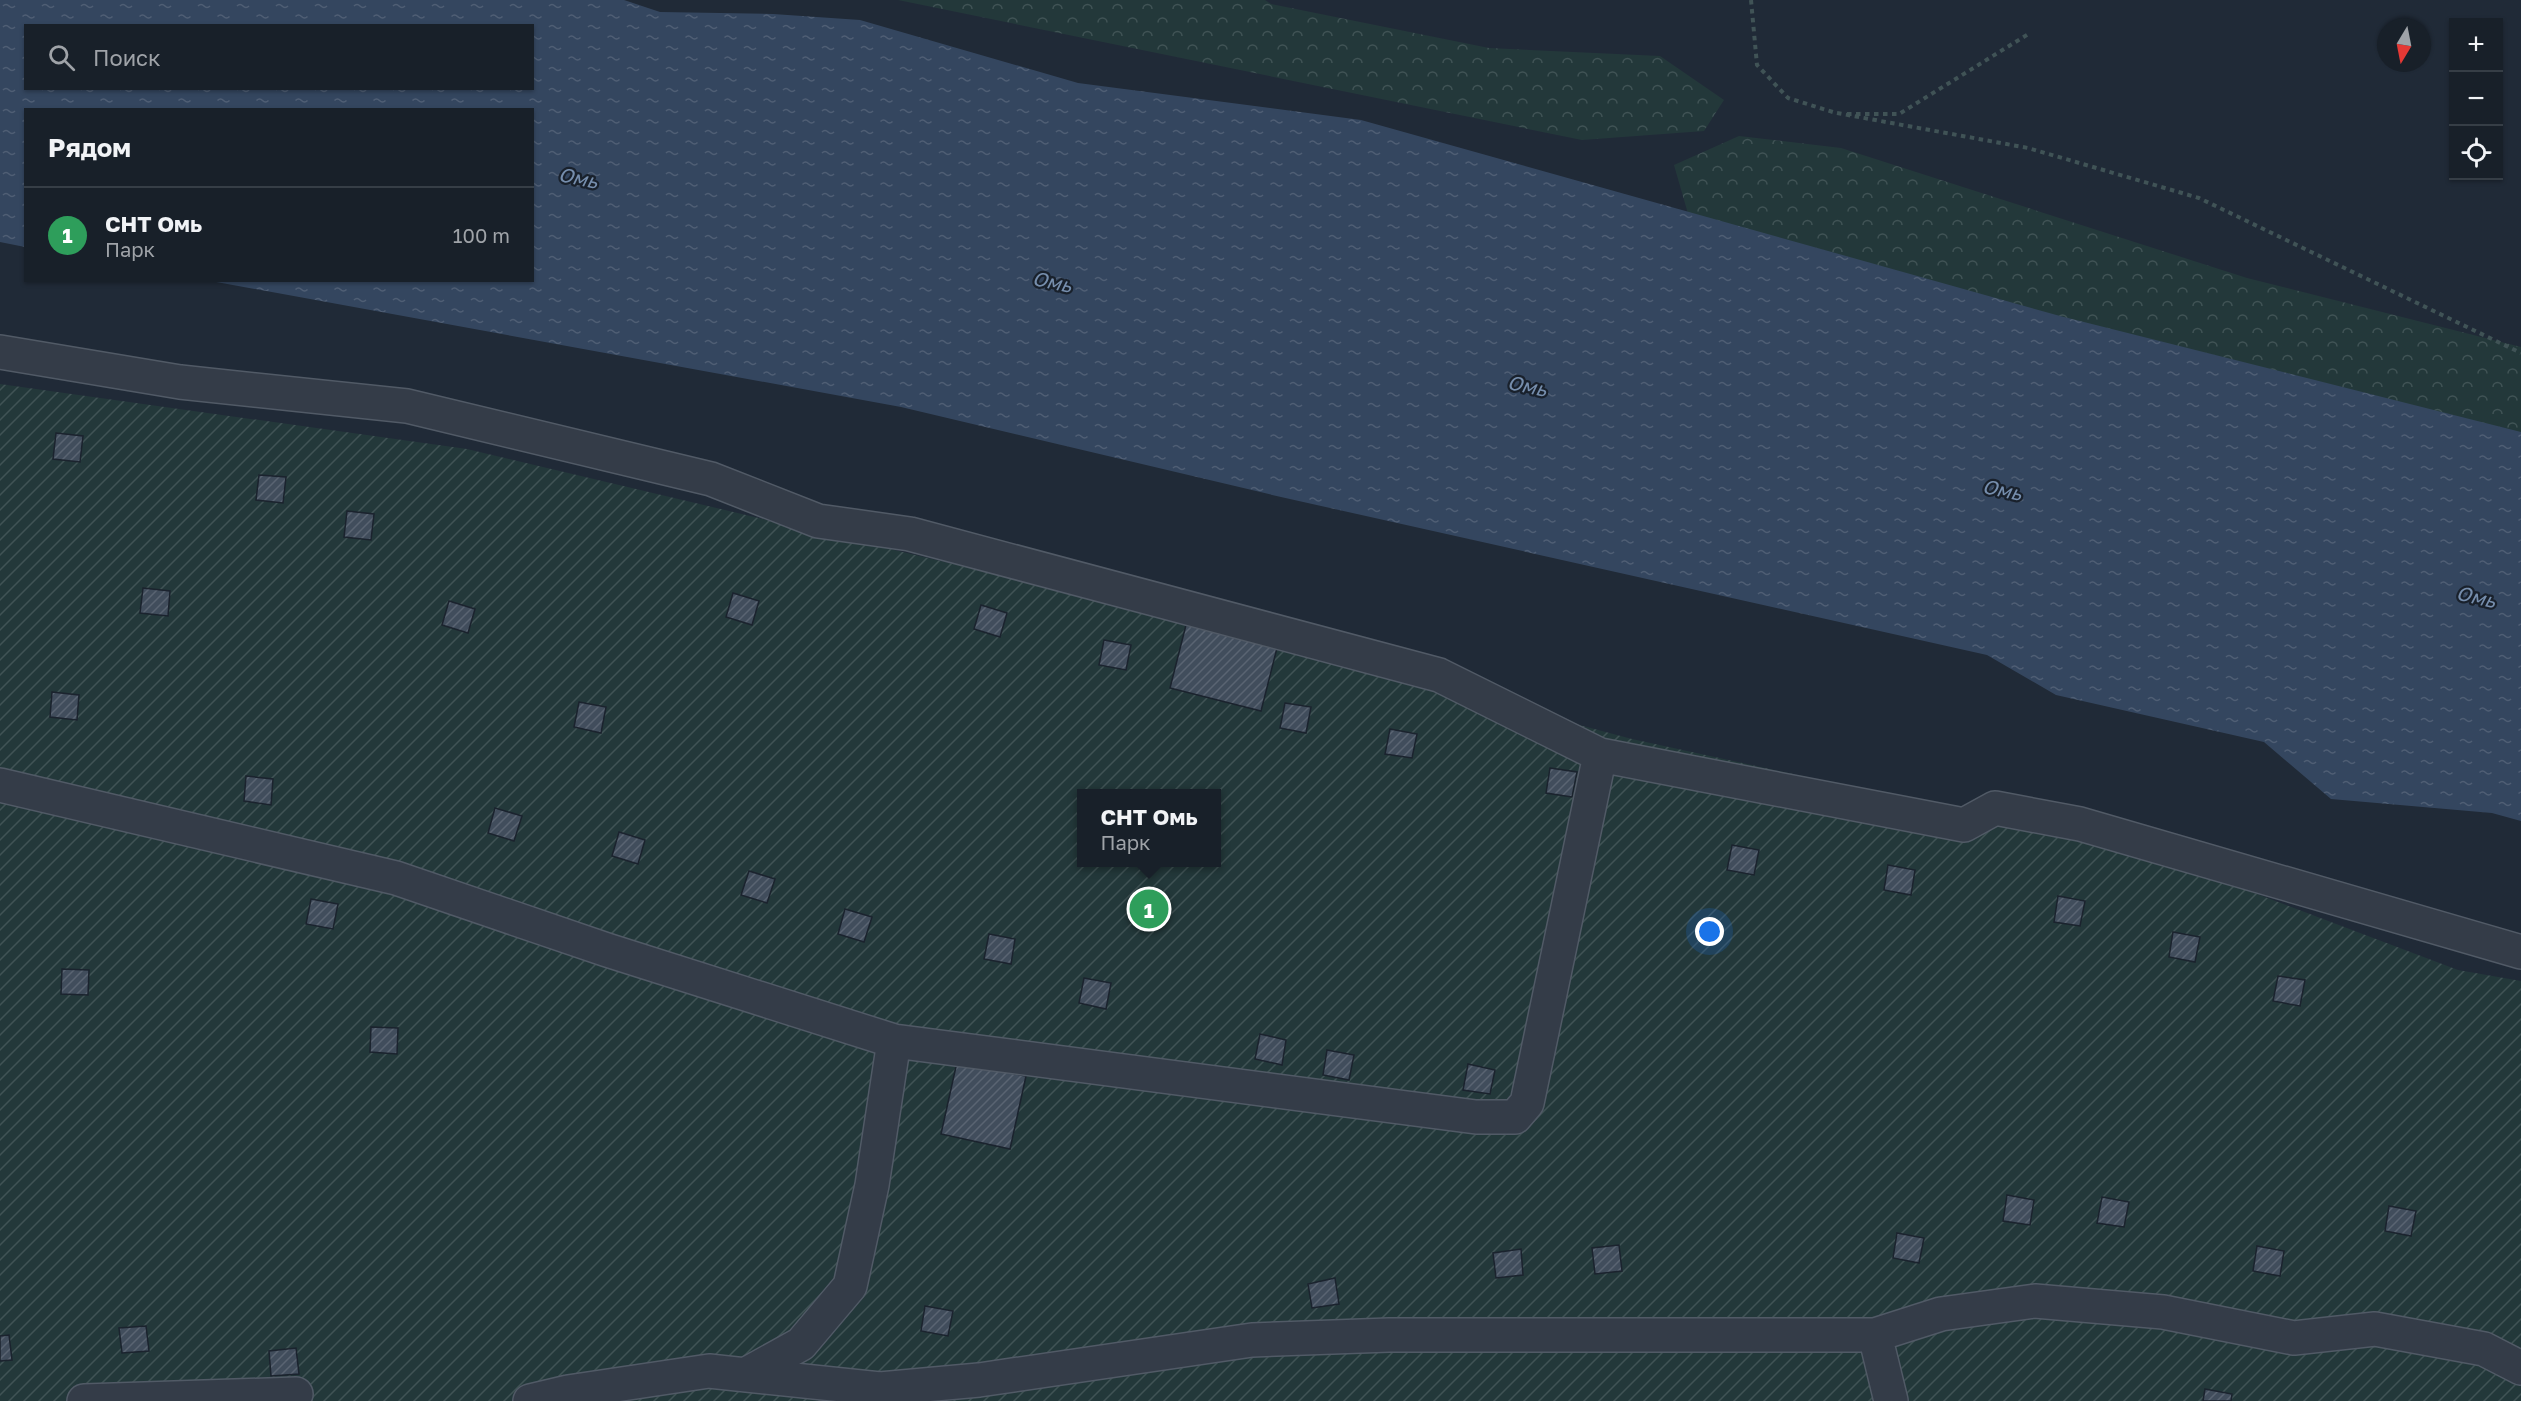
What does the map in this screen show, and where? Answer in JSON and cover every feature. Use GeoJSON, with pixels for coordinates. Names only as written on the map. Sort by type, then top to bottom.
{"type":"FeatureCollection","features":[{"type":"Feature","properties":{"kind":"lane"},"geometry":{"type":"LineString","coordinates":[[0,352],[180,382],[407,406],[711,478],[818,521],[910,534],[1439,675],[1600,755],[1964,825],[1995,808],[2080,824],[2521,952]]}},
{"type":"Feature","properties":{"kind":"lane"},"geometry":{"type":"LineString","coordinates":[[0,785],[396,878],[618,953],[894,1041],[1476,1117],[1515,1117],[1527,1103],[1600,755]]}},
{"type":"Feature","properties":{"kind":"lane"},"geometry":{"type":"LineString","coordinates":[[746,1375],[801,1344],[850,1286],[872,1185],[894,1041]]}},
{"type":"Feature","properties":{"kind":"lane"},"geometry":{"type":"LineString","coordinates":[[530,1401],[568,1392],[709,1371],[880,1389],[979,1380],[1252,1340],[1389,1335],[1875,1335],[1941,1314],[2035,1301],[2163,1312],[2294,1338],[2375,1329],[2484,1349],[2521,1368]]}},
{"type":"Feature","properties":{"kind":"lane"},"geometry":{"type":"LineString","coordinates":[[1875,1335],[1891,1401]]}},
{"type":"Feature","properties":{"kind":"lane"},"geometry":{"type":"LineString","coordinates":[[84,1401],[296,1394]]}},
{"type":"Feature","properties":{"kind":"path"},"geometry":{"type":"LineString","coordinates":[[1751,0],[1757,65],[1788,98],[1837,113],[2028,148],[2199,198],[2521,353]]}},
{"type":"Feature","properties":{"kind":"path"},"geometry":{"type":"LineString","coordinates":[[1837,113],[1899,114],[2030,33]]}},
{"type":"Feature","properties":{"kind":"green space"},"geometry":{"type":"Polygon","coordinates":[[[898,0],[1265,0],[1271,4],[1489,48],[1660,56],[1724,100],[1704,131],[1582,140],[898,0]]]}},
{"type":"Feature","properties":{"kind":"green space"},"geometry":{"type":"Polygon","coordinates":[[[1739,136],[1841,148],[2247,278],[2521,347],[2521,458],[1697,245],[1674,165],[1739,136]]]}},
{"type":"Feature","properties":{"kind":"green space"},"geometry":{"type":"Polygon","coordinates":[[[0,384],[467,449],[1152,611],[1632,739],[2138,849],[2458,970],[2521,981],[2521,1401],[0,1401],[0,384]]]}},
{"type":"Feature","properties":{"kind":"water","name":"Омь"},"geometry":{"type":"Polygon","coordinates":[[[0,0],[624,0],[660,12],[773,14],[860,20],[1078,83],[1361,120],[2060,316],[2521,432],[2521,821],[2492,813],[2331,799],[2264,742],[2056,695],[1987,655],[1281,497],[901,407],[216,282],[534,282],[534,108],[24,108],[24,247],[0,242],[0,0]]]}},
{"type":"Feature","properties":{"kind":"building"},"geometry":{"type":"Polygon","coordinates":[[[56,433],[83,436],[80,462],[53,459],[56,433]]]}},
{"type":"Feature","properties":{"kind":"building"},"geometry":{"type":"Polygon","coordinates":[[[259,475],[286,477],[283,503],[256,500],[259,475]]]}},
{"type":"Feature","properties":{"kind":"building"},"geometry":{"type":"Polygon","coordinates":[[[347,511],[374,514],[371,540],[344,537],[347,511]]]}},
{"type":"Feature","properties":{"kind":"building"},"geometry":{"type":"Polygon","coordinates":[[[143,588],[170,591],[168,616],[140,613],[143,588]]]}},
{"type":"Feature","properties":{"kind":"building"},"geometry":{"type":"Polygon","coordinates":[[[733,593],[759,601],[752,625],[726,617],[733,593]]]}},
{"type":"Feature","properties":{"kind":"building"},"geometry":{"type":"Polygon","coordinates":[[[449,601],[475,609],[468,633],[442,625],[449,601]]]}},
{"type":"Feature","properties":{"kind":"building"},"geometry":{"type":"Polygon","coordinates":[[[981,605],[1007,613],[1000,637],[974,629],[981,605]]]}},
{"type":"Feature","properties":{"kind":"building"},"geometry":{"type":"Polygon","coordinates":[[[1186,625],[1277,648],[1261,711],[1170,688],[1186,625]]]}},
{"type":"Feature","properties":{"kind":"building"},"geometry":{"type":"Polygon","coordinates":[[[1104,640],[1131,645],[1126,670],[1099,665],[1104,640]]]}},
{"type":"Feature","properties":{"kind":"building"},"geometry":{"type":"Polygon","coordinates":[[[52,692],[79,695],[77,720],[50,717],[52,692]]]}},
{"type":"Feature","properties":{"kind":"building"},"geometry":{"type":"Polygon","coordinates":[[[579,702],[606,707],[601,733],[574,727],[579,702]]]}},
{"type":"Feature","properties":{"kind":"building"},"geometry":{"type":"Polygon","coordinates":[[[1285,703],[1311,707],[1306,733],[1280,728],[1285,703]]]}},
{"type":"Feature","properties":{"kind":"building"},"geometry":{"type":"Polygon","coordinates":[[[1390,729],[1417,734],[1412,758],[1385,754],[1390,729]]]}},
{"type":"Feature","properties":{"kind":"building"},"geometry":{"type":"Polygon","coordinates":[[[1550,768],[1577,772],[1572,797],[1546,793],[1550,768]]]}},
{"type":"Feature","properties":{"kind":"building"},"geometry":{"type":"Polygon","coordinates":[[[246,776],[273,779],[271,805],[244,801],[246,776]]]}},
{"type":"Feature","properties":{"kind":"building"},"geometry":{"type":"Polygon","coordinates":[[[495,808],[522,816],[514,841],[488,833],[495,808]]]}},
{"type":"Feature","properties":{"kind":"building"},"geometry":{"type":"Polygon","coordinates":[[[619,832],[645,840],[638,864],[612,856],[619,832]]]}},
{"type":"Feature","properties":{"kind":"building"},"geometry":{"type":"Polygon","coordinates":[[[1732,845],[1759,850],[1754,875],[1727,870],[1732,845]]]}},
{"type":"Feature","properties":{"kind":"building"},"geometry":{"type":"Polygon","coordinates":[[[1888,865],[1915,870],[1911,895],[1884,890],[1888,865]]]}},
{"type":"Feature","properties":{"kind":"building"},"geometry":{"type":"Polygon","coordinates":[[[749,871],[775,879],[767,903],[741,895],[749,871]]]}},
{"type":"Feature","properties":{"kind":"building"},"geometry":{"type":"Polygon","coordinates":[[[2058,896],[2085,901],[2080,926],[2054,922],[2058,896]]]}},
{"type":"Feature","properties":{"kind":"building"},"geometry":{"type":"Polygon","coordinates":[[[311,899],[338,904],[333,929],[306,924],[311,899]]]}},
{"type":"Feature","properties":{"kind":"building"},"geometry":{"type":"Polygon","coordinates":[[[845,909],[872,917],[864,942],[838,934],[845,909]]]}},
{"type":"Feature","properties":{"kind":"building"},"geometry":{"type":"Polygon","coordinates":[[[2173,932],[2200,937],[2195,962],[2169,957],[2173,932]]]}},
{"type":"Feature","properties":{"kind":"building"},"geometry":{"type":"Polygon","coordinates":[[[989,934],[1015,939],[1011,964],[984,959],[989,934]]]}},
{"type":"Feature","properties":{"kind":"building"},"geometry":{"type":"Polygon","coordinates":[[[62,969],[89,970],[88,995],[61,994],[62,969]]]}},
{"type":"Feature","properties":{"kind":"building"},"geometry":{"type":"Polygon","coordinates":[[[2278,976],[2305,980],[2300,1006],[2273,1001],[2278,976]]]}},
{"type":"Feature","properties":{"kind":"building"},"geometry":{"type":"Polygon","coordinates":[[[1084,978],[1111,983],[1106,1009],[1079,1003],[1084,978]]]}},
{"type":"Feature","properties":{"kind":"building"},"geometry":{"type":"Polygon","coordinates":[[[371,1027],[398,1028],[397,1054],[370,1052],[371,1027]]]}},
{"type":"Feature","properties":{"kind":"building"},"geometry":{"type":"Polygon","coordinates":[[[1260,1034],[1286,1040],[1282,1065],[1255,1059],[1260,1034]]]}},
{"type":"Feature","properties":{"kind":"building"},"geometry":{"type":"Polygon","coordinates":[[[1327,1050],[1354,1055],[1349,1080],[1323,1075],[1327,1050]]]}},
{"type":"Feature","properties":{"kind":"building"},"geometry":{"type":"Polygon","coordinates":[[[957,1062],[1026,1076],[1010,1149],[941,1134],[957,1062]]]}},
{"type":"Feature","properties":{"kind":"building"},"geometry":{"type":"Polygon","coordinates":[[[1468,1064],[1495,1070],[1490,1094],[1463,1090],[1468,1064]]]}},
{"type":"Feature","properties":{"kind":"building"},"geometry":{"type":"Polygon","coordinates":[[[2007,1195],[2034,1200],[2030,1225],[2003,1221],[2007,1195]]]}},
{"type":"Feature","properties":{"kind":"building"},"geometry":{"type":"Polygon","coordinates":[[[2102,1197],[2129,1202],[2124,1227],[2097,1223],[2102,1197]]]}},
{"type":"Feature","properties":{"kind":"building"},"geometry":{"type":"Polygon","coordinates":[[[2389,1206],[2416,1211],[2411,1236],[2385,1231],[2389,1206]]]}},
{"type":"Feature","properties":{"kind":"building"},"geometry":{"type":"Polygon","coordinates":[[[1897,1233],[1924,1238],[1919,1263],[1893,1258],[1897,1233]]]}},
{"type":"Feature","properties":{"kind":"building"},"geometry":{"type":"Polygon","coordinates":[[[1619,1245],[1622,1271],[1595,1274],[1592,1248],[1619,1245]]]}},
{"type":"Feature","properties":{"kind":"building"},"geometry":{"type":"Polygon","coordinates":[[[2257,1246],[2284,1251],[2280,1276],[2253,1271],[2257,1246]]]}},
{"type":"Feature","properties":{"kind":"building"},"geometry":{"type":"Polygon","coordinates":[[[1521,1249],[1523,1275],[1496,1278],[1493,1253],[1521,1249]]]}},
{"type":"Feature","properties":{"kind":"building"},"geometry":{"type":"Polygon","coordinates":[[[1335,1278],[1339,1304],[1312,1308],[1308,1284],[1335,1278]]]}},
{"type":"Feature","properties":{"kind":"building"},"geometry":{"type":"Polygon","coordinates":[[[925,1306],[953,1311],[948,1336],[921,1331],[925,1306]]]}},
{"type":"Feature","properties":{"kind":"building"},"geometry":{"type":"Polygon","coordinates":[[[146,1326],[149,1351],[122,1353],[119,1328],[146,1326]]]}},
{"type":"Feature","properties":{"kind":"building"},"geometry":{"type":"Polygon","coordinates":[[[9,1335],[12,1360],[0,1361],[0,1336],[9,1335]]]}},
{"type":"Feature","properties":{"kind":"building"},"geometry":{"type":"Polygon","coordinates":[[[296,1348],[299,1374],[271,1376],[269,1351],[296,1348]]]}},
{"type":"Feature","properties":{"kind":"building"},"geometry":{"type":"Polygon","coordinates":[[[2205,1389],[2232,1394],[2231,1401],[2203,1401],[2205,1389]]]}},
{"type":"Feature","properties":{"kind":"place","name":"СНТ Омь"},"geometry":{"type":"Point","coordinates":[1149,909]}}]}
